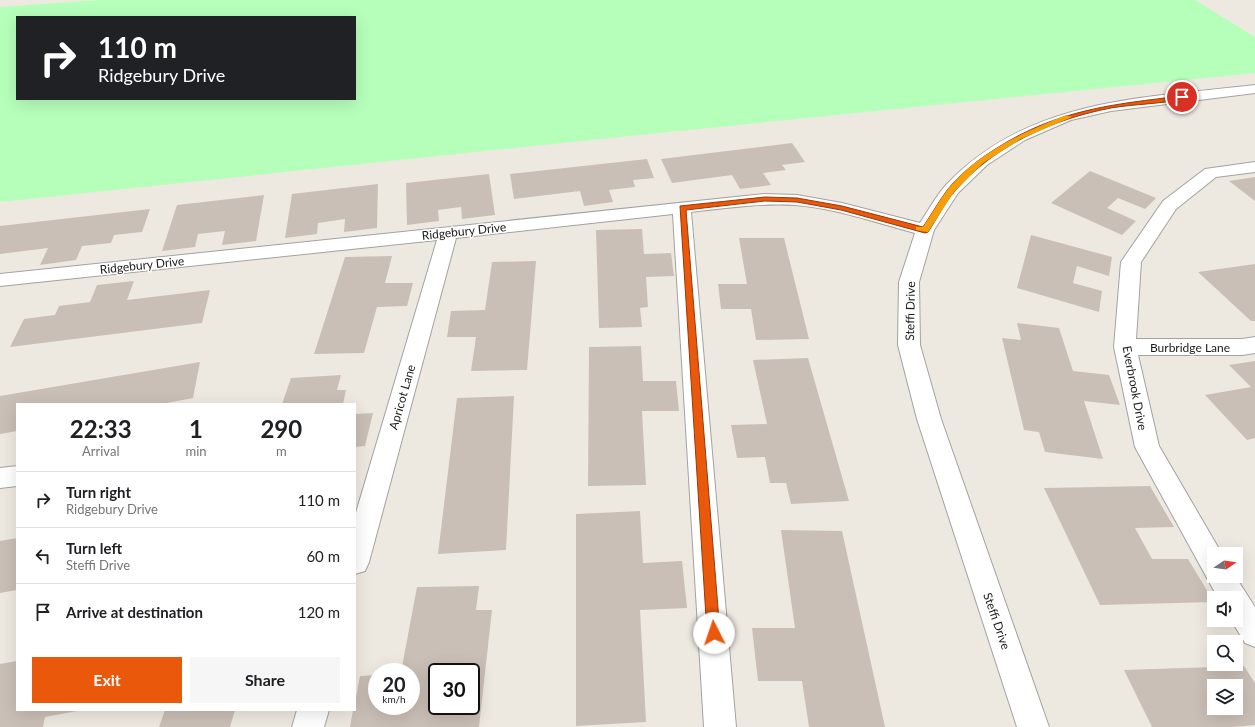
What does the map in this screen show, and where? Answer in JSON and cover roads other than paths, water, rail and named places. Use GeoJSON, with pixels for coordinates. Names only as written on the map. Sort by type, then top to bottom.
{"type":"FeatureCollection","features":[{"type":"Feature","properties":{"kind":"street"},"geometry":{"type":"LineString","coordinates":[[1245,90],[1255,105]]}},
{"type":"Feature","properties":{"kind":"street","name":"Steffi Drive"},"geometry":{"type":"LineString","coordinates":[[1033,727],[929,419],[909,345],[909,282],[925,230],[951,190],[981,161],[1019,137],[1066,117],[1111,106],[1245,90]]}},
{"type":"Feature","properties":{"kind":"street","name":"Everbrook Drive"},"geometry":{"type":"LineString","coordinates":[[1207,554],[1147,447],[1125,347],[1131,262],[1169,205],[1211,173],[1255,167]]}},
{"type":"Feature","properties":{"kind":"street","name":"Ridgebury Drive"},"geometry":{"type":"LineString","coordinates":[[2,283],[448,232],[765,199],[797,200],[842,208],[925,230]]}},
{"type":"Feature","properties":{"kind":"street"},"geometry":{"type":"LineString","coordinates":[[682,208],[720,727]]}},
{"type":"Feature","properties":{"kind":"street","name":"Apricot Lane"},"geometry":{"type":"LineString","coordinates":[[356,558],[448,232]]}},
{"type":"Feature","properties":{"kind":"street","name":"Burbridge Lane"},"geometry":{"type":"LineString","coordinates":[[1125,347],[1242,346],[1255,344]]}},
{"type":"Feature","properties":{"kind":"street"},"geometry":{"type":"LineString","coordinates":[[0,478],[16,476]]}},
{"type":"Feature","properties":{"kind":"street"},"geometry":{"type":"LineString","coordinates":[[1243,613],[1255,633]]}},
{"type":"Feature","properties":{"kind":"street"},"geometry":{"type":"LineString","coordinates":[[308,727],[313,711]]}}]}
